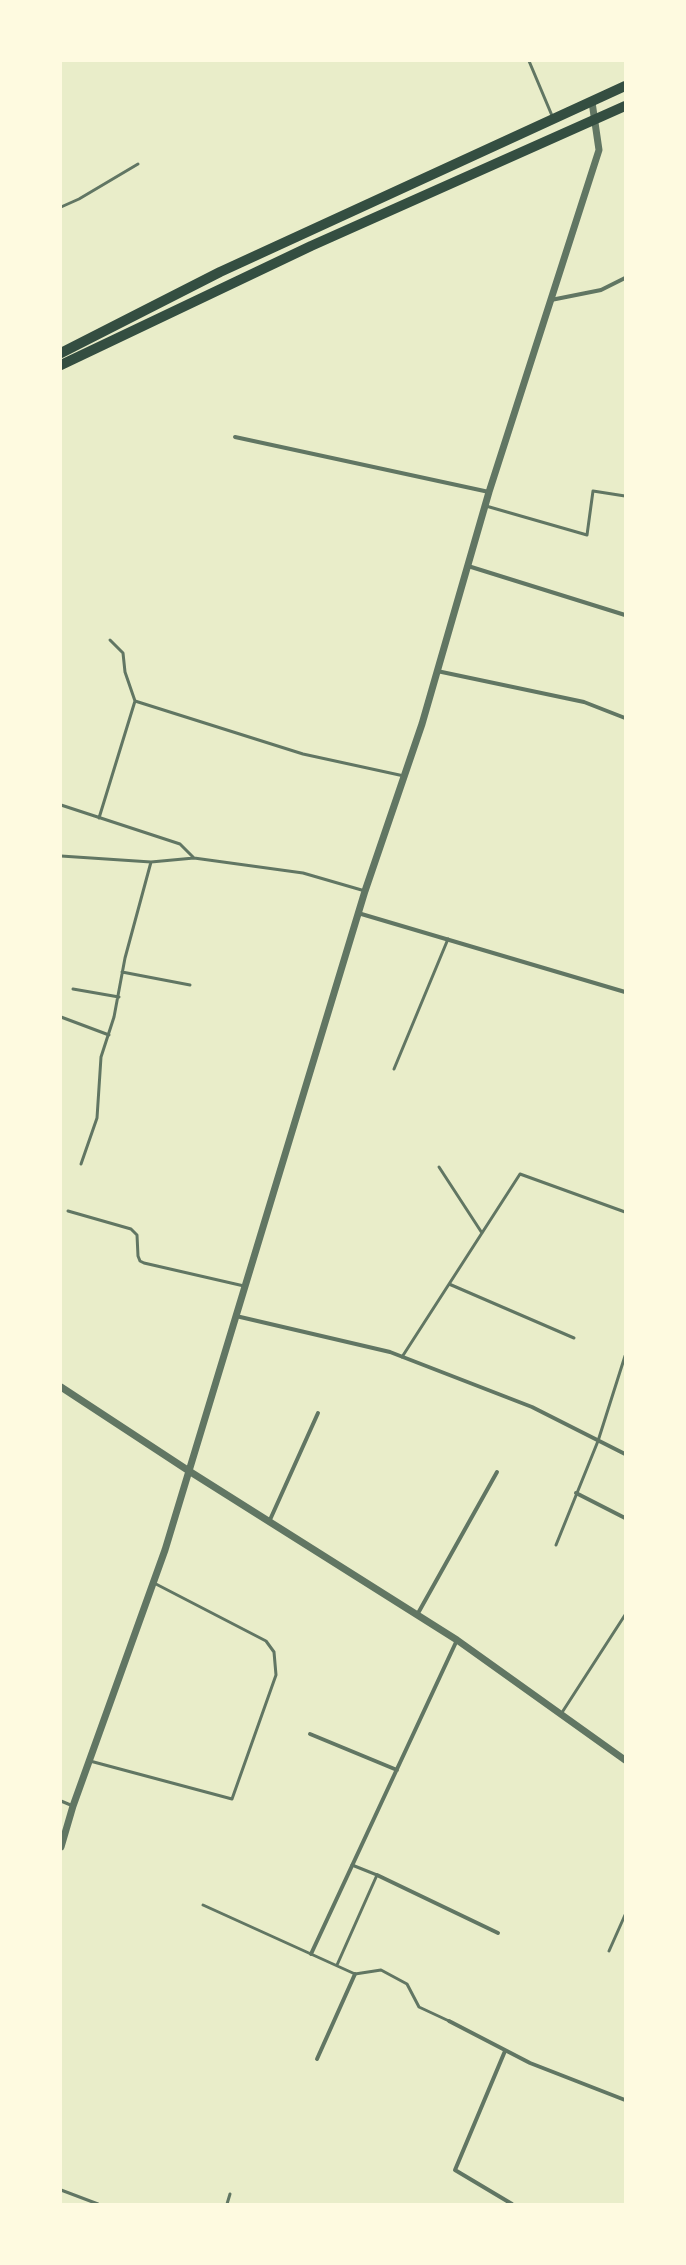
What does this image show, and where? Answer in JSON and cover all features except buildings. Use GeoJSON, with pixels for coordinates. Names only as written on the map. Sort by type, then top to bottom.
{"type":"FeatureCollection","features":[{"type":"Feature","properties":{"kind":"main road"},"geometry":{"type":"LineString","coordinates":[[61,352],[220,272],[625,86]]}},
{"type":"Feature","properties":{"kind":"main road"},"geometry":{"type":"LineString","coordinates":[[61,366],[311,246],[625,106]]}},
{"type":"Feature","properties":{"kind":"street"},"geometry":{"type":"LineString","coordinates":[[61,1847],[73,1806],[154,1583],[358,913],[422,724],[436,671],[489,492],[599,150],[592,102]]}},
{"type":"Feature","properties":{"kind":"street"},"geometry":{"type":"LineString","coordinates":[[551,300],[600,290],[625,278]]}},
{"type":"Feature","properties":{"kind":"street"},"geometry":{"type":"LineString","coordinates":[[236,437],[489,492]]}},
{"type":"Feature","properties":{"kind":"street"},"geometry":{"type":"LineString","coordinates":[[468,566],[625,615]]}},
{"type":"Feature","properties":{"kind":"street"},"geometry":{"type":"LineString","coordinates":[[436,671],[584,702],[625,718]]}},
{"type":"Feature","properties":{"kind":"street"},"geometry":{"type":"LineString","coordinates":[[358,913],[625,992]]}},
{"type":"Feature","properties":{"kind":"street"},"geometry":{"type":"LineString","coordinates":[[236,1316],[390,1352],[532,1407],[625,1454]]}},
{"type":"Feature","properties":{"kind":"street"},"geometry":{"type":"LineString","coordinates":[[61,1387],[189,1471],[457,1640],[625,1760]]}},
{"type":"Feature","properties":{"kind":"street"},"geometry":{"type":"LineString","coordinates":[[269,1522],[318,1413]]}},
{"type":"Feature","properties":{"kind":"street"},"geometry":{"type":"LineString","coordinates":[[417,1615],[497,1472]]}},
{"type":"Feature","properties":{"kind":"street"},"geometry":{"type":"LineString","coordinates":[[576,1493],[625,1518]]}},
{"type":"Feature","properties":{"kind":"street"},"geometry":{"type":"LineString","coordinates":[[311,1954],[457,1640]]}},
{"type":"Feature","properties":{"kind":"street"},"geometry":{"type":"LineString","coordinates":[[310,1734],[397,1770]]}},
{"type":"Feature","properties":{"kind":"street"},"geometry":{"type":"LineString","coordinates":[[376,1875],[498,1933]]}},
{"type":"Feature","properties":{"kind":"street"},"geometry":{"type":"LineString","coordinates":[[317,2059],[354,1974]]}},
{"type":"Feature","properties":{"kind":"street"},"geometry":{"type":"LineString","coordinates":[[449,2021],[530,2063],[625,2100]]}},
{"type":"Feature","properties":{"kind":"street"},"geometry":{"type":"LineString","coordinates":[[505,2051],[455,2170],[512,2204]]}},
{"type":"Feature","properties":{"kind":"lane"},"geometry":{"type":"LineString","coordinates":[[529,61],[554,119]]}},
{"type":"Feature","properties":{"kind":"lane"},"geometry":{"type":"LineString","coordinates":[[61,207],[79,199],[138,164]]}},
{"type":"Feature","properties":{"kind":"lane"},"geometry":{"type":"LineString","coordinates":[[485,506],[587,535],[593,492],[625,496]]}},
{"type":"Feature","properties":{"kind":"lane"},"geometry":{"type":"LineString","coordinates":[[99,818],[135,701],[125,672],[123,653],[110,640]]}},
{"type":"Feature","properties":{"kind":"lane"},"geometry":{"type":"LineString","coordinates":[[135,701],[303,754],[405,776]]}},
{"type":"Feature","properties":{"kind":"lane"},"geometry":{"type":"LineString","coordinates":[[61,805],[180,844],[194,858]]}},
{"type":"Feature","properties":{"kind":"lane"},"geometry":{"type":"LineString","coordinates":[[61,856],[151,862],[194,858],[303,873],[365,891]]}},
{"type":"Feature","properties":{"kind":"lane"},"geometry":{"type":"LineString","coordinates":[[81,1164],[97,1118],[101,1057],[109,1035],[119,997],[122,972],[151,862]]}},
{"type":"Feature","properties":{"kind":"lane"},"geometry":{"type":"LineString","coordinates":[[394,1069],[448,939]]}},
{"type":"Feature","properties":{"kind":"lane"},"geometry":{"type":"LineString","coordinates":[[122,972],[190,984]]}},
{"type":"Feature","properties":{"kind":"lane"},"geometry":{"type":"LineString","coordinates":[[73,990],[119,997]]}},
{"type":"Feature","properties":{"kind":"lane"},"geometry":{"type":"LineString","coordinates":[[61,1017],[109,1035]]}},
{"type":"Feature","properties":{"kind":"lane"},"geometry":{"type":"LineString","coordinates":[[440,1167],[482,1233]]}},
{"type":"Feature","properties":{"kind":"lane"},"geometry":{"type":"LineString","coordinates":[[402,1357],[520,1174],[625,1212]]}},
{"type":"Feature","properties":{"kind":"lane"},"geometry":{"type":"LineString","coordinates":[[68,1211],[131,1229],[138,1235],[138,1256],[140,1261],[144,1263],[244,1286]]}},
{"type":"Feature","properties":{"kind":"lane"},"geometry":{"type":"LineString","coordinates":[[449,1284],[574,1338]]}},
{"type":"Feature","properties":{"kind":"lane"},"geometry":{"type":"LineString","coordinates":[[556,1545],[598,1441],[625,1356]]}},
{"type":"Feature","properties":{"kind":"lane"},"geometry":{"type":"LineString","coordinates":[[90,1761],[232,1799],[276,1675],[274,1652],[266,1641],[154,1583]]}},
{"type":"Feature","properties":{"kind":"lane"},"geometry":{"type":"LineString","coordinates":[[561,1714],[625,1615]]}},
{"type":"Feature","properties":{"kind":"lane"},"geometry":{"type":"LineString","coordinates":[[61,1802],[73,1806]]}},
{"type":"Feature","properties":{"kind":"lane"},"geometry":{"type":"LineString","coordinates":[[337,1965],[376,1875],[352,1865]]}},
{"type":"Feature","properties":{"kind":"lane"},"geometry":{"type":"LineString","coordinates":[[203,1905],[354,1974],[381,1970],[407,1984],[419,2007],[449,2021]]}},
{"type":"Feature","properties":{"kind":"lane"},"geometry":{"type":"LineString","coordinates":[[609,1951],[625,1915]]}},
{"type":"Feature","properties":{"kind":"lane"},"geometry":{"type":"LineString","coordinates":[[61,2190],[98,2204]]}},
{"type":"Feature","properties":{"kind":"lane"},"geometry":{"type":"LineString","coordinates":[[227,2204],[230,2194]]}}]}
